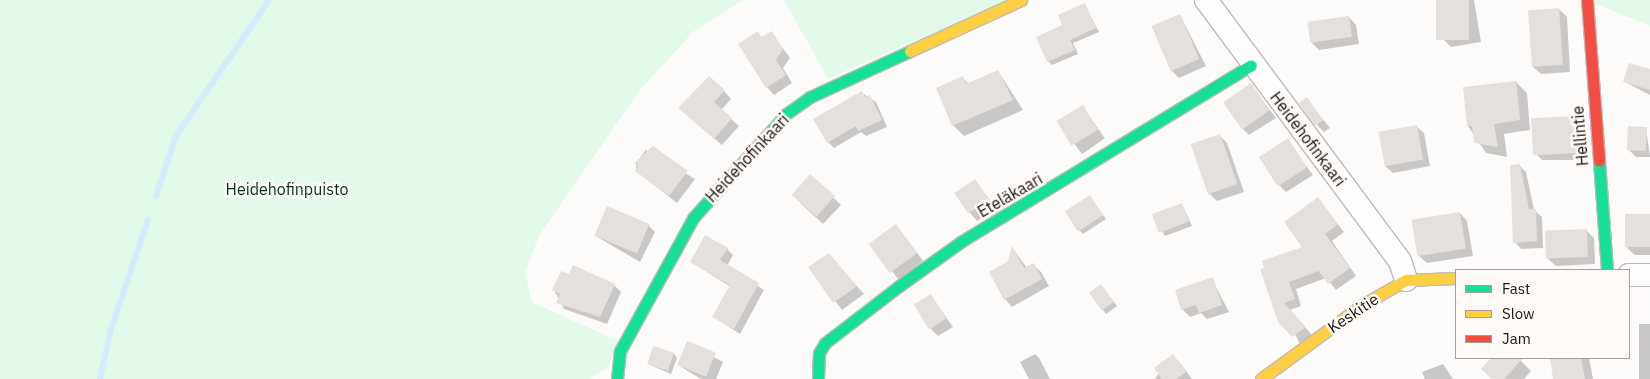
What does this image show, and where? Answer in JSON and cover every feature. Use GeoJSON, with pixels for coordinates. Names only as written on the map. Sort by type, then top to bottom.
{"type":"FeatureCollection","features":[{"type":"Feature","properties":{"kind":"street","name":"Heidehofinkaari"},"geometry":{"type":"LineString","coordinates":[[617,379],[620,352],[639,310],[693,218],[786,114],[810,97],[1021,0]]}},
{"type":"Feature","properties":{"kind":"street","name":"Heidehofinkaari"},"geometry":{"type":"LineString","coordinates":[[1206,0],[1251,64],[1400,261],[1406,280]]}},
{"type":"Feature","properties":{"kind":"street","name":"Hellintie"},"geometry":{"type":"LineString","coordinates":[[1586,0],[1607,269]]}},
{"type":"Feature","properties":{"kind":"street","name":"Eteläkaari"},"geometry":{"type":"LineString","coordinates":[[818,379],[819,353],[825,343],[900,286],[962,242],[1251,64]]}},
{"type":"Feature","properties":{"kind":"street"},"geometry":{"type":"LineString","coordinates":[[1630,275],[1650,275]]}},
{"type":"Feature","properties":{"kind":"street","name":"Keskitie"},"geometry":{"type":"LineString","coordinates":[[1261,379],[1362,305],[1406,280],[1455,278]]}},
{"type":"Feature","properties":{"kind":"green space","name":"Heidehofinpuisto"},"geometry":{"type":"Polygon","coordinates":[[[0,0],[743,0],[693,32],[640,90],[540,234],[525,272],[532,302],[620,342],[608,367],[590,379],[0,379],[0,0]]]}},
{"type":"Feature","properties":{"kind":"green space"},"geometry":{"type":"Polygon","coordinates":[[[784,0],[1009,0],[828,79],[784,0]]]}},
{"type":"Feature","properties":{"kind":"green space"},"geometry":{"type":"Polygon","coordinates":[[[1585,0],[1650,0],[1650,26],[1593,3],[1585,0]]]}},
{"type":"Feature","properties":{"kind":"building"},"geometry":{"type":"Polygon","coordinates":[[[1436,0],[1469,0],[1469,40],[1436,40],[1436,0]]]}},
{"type":"Feature","properties":{"kind":"building"},"geometry":{"type":"Polygon","coordinates":[[[1085,3],[1096,28],[1070,40],[1075,50],[1047,62],[1036,37],[1062,25],[1058,15],[1085,3]]]}},
{"type":"Feature","properties":{"kind":"building"},"geometry":{"type":"Polygon","coordinates":[[[1559,8],[1563,65],[1532,67],[1528,10],[1559,8]]]}},
{"type":"Feature","properties":{"kind":"building"},"geometry":{"type":"Polygon","coordinates":[[[1180,14],[1199,59],[1171,71],[1151,26],[1180,14]]]}},
{"type":"Feature","properties":{"kind":"building"},"geometry":{"type":"Polygon","coordinates":[[[1349,16],[1352,37],[1310,43],[1307,22],[1349,16]]]}},
{"type":"Feature","properties":{"kind":"building"},"geometry":{"type":"Polygon","coordinates":[[[758,31],[761,37],[772,31],[783,49],[776,60],[786,75],[766,88],[738,44],[758,31]]]}},
{"type":"Feature","properties":{"kind":"building"},"geometry":{"type":"Polygon","coordinates":[[[1629,63],[1650,69],[1650,90],[1623,82],[1629,63]]]}},
{"type":"Feature","properties":{"kind":"building"},"geometry":{"type":"Polygon","coordinates":[[[998,70],[1013,100],[952,126],[936,88],[963,76],[966,84],[998,70]]]}},
{"type":"Feature","properties":{"kind":"building"},"geometry":{"type":"Polygon","coordinates":[[[709,76],[725,90],[714,102],[732,118],[714,139],[678,108],[709,76]]]}},
{"type":"Feature","properties":{"kind":"building"},"geometry":{"type":"Polygon","coordinates":[[[1516,81],[1520,120],[1494,124],[1498,147],[1474,143],[1472,126],[1467,126],[1463,87],[1516,81]]]}},
{"type":"Feature","properties":{"kind":"building"},"geometry":{"type":"Polygon","coordinates":[[[1251,83],[1270,110],[1242,130],[1223,103],[1251,83]]]}},
{"type":"Feature","properties":{"kind":"building"},"geometry":{"type":"Polygon","coordinates":[[[862,91],[865,97],[870,95],[882,120],[858,131],[856,126],[827,143],[813,119],[862,91]]]}},
{"type":"Feature","properties":{"kind":"building"},"geometry":{"type":"Polygon","coordinates":[[[1307,97],[1323,120],[1315,126],[1299,103],[1307,97]]]}},
{"type":"Feature","properties":{"kind":"building"},"geometry":{"type":"Polygon","coordinates":[[[1083,105],[1098,130],[1071,146],[1056,121],[1083,105]]]}},
{"type":"Feature","properties":{"kind":"building"},"geometry":{"type":"Polygon","coordinates":[[[1575,116],[1577,153],[1533,155],[1531,118],[1575,116]]]}},
{"type":"Feature","properties":{"kind":"building"},"geometry":{"type":"Polygon","coordinates":[[[1417,125],[1423,159],[1385,166],[1379,132],[1417,125]]]}},
{"type":"Feature","properties":{"kind":"building"},"geometry":{"type":"Polygon","coordinates":[[[1628,126],[1647,127],[1646,151],[1627,150],[1628,126]]]}},
{"type":"Feature","properties":{"kind":"building"},"geometry":{"type":"Polygon","coordinates":[[[1220,134],[1237,184],[1208,194],[1191,144],[1220,134]]]}},
{"type":"Feature","properties":{"kind":"building"},"geometry":{"type":"Polygon","coordinates":[[[1288,138],[1307,167],[1278,186],[1259,157],[1288,138]]]}},
{"type":"Feature","properties":{"kind":"building"},"geometry":{"type":"Polygon","coordinates":[[[653,146],[688,171],[669,196],[635,171],[638,166],[634,163],[653,146]]]}},
{"type":"Feature","properties":{"kind":"building"},"geometry":{"type":"Polygon","coordinates":[[[1520,164],[1529,209],[1536,209],[1537,241],[1513,243],[1510,165],[1520,164]]]}},
{"type":"Feature","properties":{"kind":"building"},"geometry":{"type":"Polygon","coordinates":[[[810,174],[835,196],[817,217],[792,195],[810,174]]]}},
{"type":"Feature","properties":{"kind":"building"},"geometry":{"type":"Polygon","coordinates":[[[975,179],[989,200],[968,214],[954,193],[975,179]]]}},
{"type":"Feature","properties":{"kind":"building"},"geometry":{"type":"Polygon","coordinates":[[[1090,195],[1103,215],[1078,231],[1065,211],[1090,195]]]}},
{"type":"Feature","properties":{"kind":"building"},"geometry":{"type":"Polygon","coordinates":[[[1318,197],[1338,224],[1325,234],[1350,268],[1328,284],[1319,271],[1289,282],[1295,299],[1284,303],[1306,327],[1292,337],[1278,322],[1260,269],[1264,268],[1262,261],[1302,247],[1284,222],[1318,197]]]}},
{"type":"Feature","properties":{"kind":"building"},"geometry":{"type":"Polygon","coordinates":[[[1182,203],[1189,222],[1159,233],[1152,214],[1182,203]]]}},
{"type":"Feature","properties":{"kind":"building"},"geometry":{"type":"Polygon","coordinates":[[[607,206],[649,224],[637,253],[594,235],[607,206]]]}},
{"type":"Feature","properties":{"kind":"building"},"geometry":{"type":"Polygon","coordinates":[[[1460,212],[1466,249],[1417,256],[1412,220],[1460,212]]]}},
{"type":"Feature","properties":{"kind":"building"},"geometry":{"type":"Polygon","coordinates":[[[1625,214],[1650,214],[1650,247],[1625,247],[1625,214]]]}},
{"type":"Feature","properties":{"kind":"building"},"geometry":{"type":"Polygon","coordinates":[[[896,224],[917,253],[890,273],[868,244],[896,224]]]}},
{"type":"Feature","properties":{"kind":"building"},"geometry":{"type":"Polygon","coordinates":[[[1587,229],[1588,257],[1546,258],[1545,230],[1587,229]]]}},
{"type":"Feature","properties":{"kind":"building"},"geometry":{"type":"Polygon","coordinates":[[[705,235],[728,248],[720,260],[759,283],[734,329],[712,317],[730,285],[690,262],[705,235]]]}},
{"type":"Feature","properties":{"kind":"building"},"geometry":{"type":"Polygon","coordinates":[[[1012,246],[1024,268],[1034,263],[1042,279],[1004,300],[989,272],[1008,261],[1012,246]]]}},
{"type":"Feature","properties":{"kind":"building"},"geometry":{"type":"Polygon","coordinates":[[[829,253],[857,286],[833,303],[808,267],[829,253]]]}},
{"type":"Feature","properties":{"kind":"building"},"geometry":{"type":"Polygon","coordinates":[[[573,265],[615,284],[600,317],[556,303],[560,294],[552,290],[561,271],[569,274],[573,265]]]}},
{"type":"Feature","properties":{"kind":"building"},"geometry":{"type":"Polygon","coordinates":[[[1213,277],[1222,305],[1199,313],[1196,305],[1181,310],[1175,290],[1213,277]]]}},
{"type":"Feature","properties":{"kind":"building"},"geometry":{"type":"Polygon","coordinates":[[[1101,284],[1114,302],[1102,311],[1089,293],[1101,284]]]}},
{"type":"Feature","properties":{"kind":"building"},"geometry":{"type":"Polygon","coordinates":[[[931,294],[946,319],[929,329],[914,304],[931,294]]]}},
{"type":"Feature","properties":{"kind":"building"},"geometry":{"type":"Polygon","coordinates":[[[687,341],[716,353],[706,377],[677,365],[687,341]]]}},
{"type":"Feature","properties":{"kind":"building"},"geometry":{"type":"Polygon","coordinates":[[[653,346],[674,353],[668,371],[647,364],[653,346]]]}},
{"type":"Feature","properties":{"kind":"building"},"geometry":{"type":"Polygon","coordinates":[[[1173,354],[1186,372],[1176,379],[1162,379],[1154,368],[1173,354]]]}},
{"type":"Feature","properties":{"kind":"building"},"geometry":{"type":"Polygon","coordinates":[[[1490,359],[1522,359],[1504,379],[1492,379],[1481,369],[1490,359]]]}},
{"type":"Feature","properties":{"kind":"building"},"geometry":{"type":"Polygon","coordinates":[[[1550,359],[1581,359],[1585,379],[1553,379],[1550,359]]]}},
{"type":"Feature","properties":{"kind":"waterway"},"geometry":{"type":"LineString","coordinates":[[156,196],[176,136],[269,0]]}},
{"type":"Feature","properties":{"kind":"waterway"},"geometry":{"type":"LineString","coordinates":[[100,379],[111,329],[148,220]]}},
{"type":"Feature","properties":{"kind":"traffic: fast"},"geometry":{"type":"LineString","coordinates":[[617,379],[620,351],[693,218],[786,114],[810,97],[910,51]]}},
{"type":"Feature","properties":{"kind":"traffic: fast"},"geometry":{"type":"LineString","coordinates":[[818,379],[819,353],[825,343],[899,286],[962,241],[1251,65]]}},
{"type":"Feature","properties":{"kind":"traffic: fast"},"geometry":{"type":"LineString","coordinates":[[1599,161],[1607,269]]}},
{"type":"Feature","properties":{"kind":"traffic: slow"},"geometry":{"type":"LineString","coordinates":[[910,51],[1021,0]]}},
{"type":"Feature","properties":{"kind":"traffic: slow"},"geometry":{"type":"LineString","coordinates":[[1261,379],[1362,305],[1406,280],[1455,278]]}},
{"type":"Feature","properties":{"kind":"traffic: jam"},"geometry":{"type":"LineString","coordinates":[[1587,0],[1599,161]]}}]}
